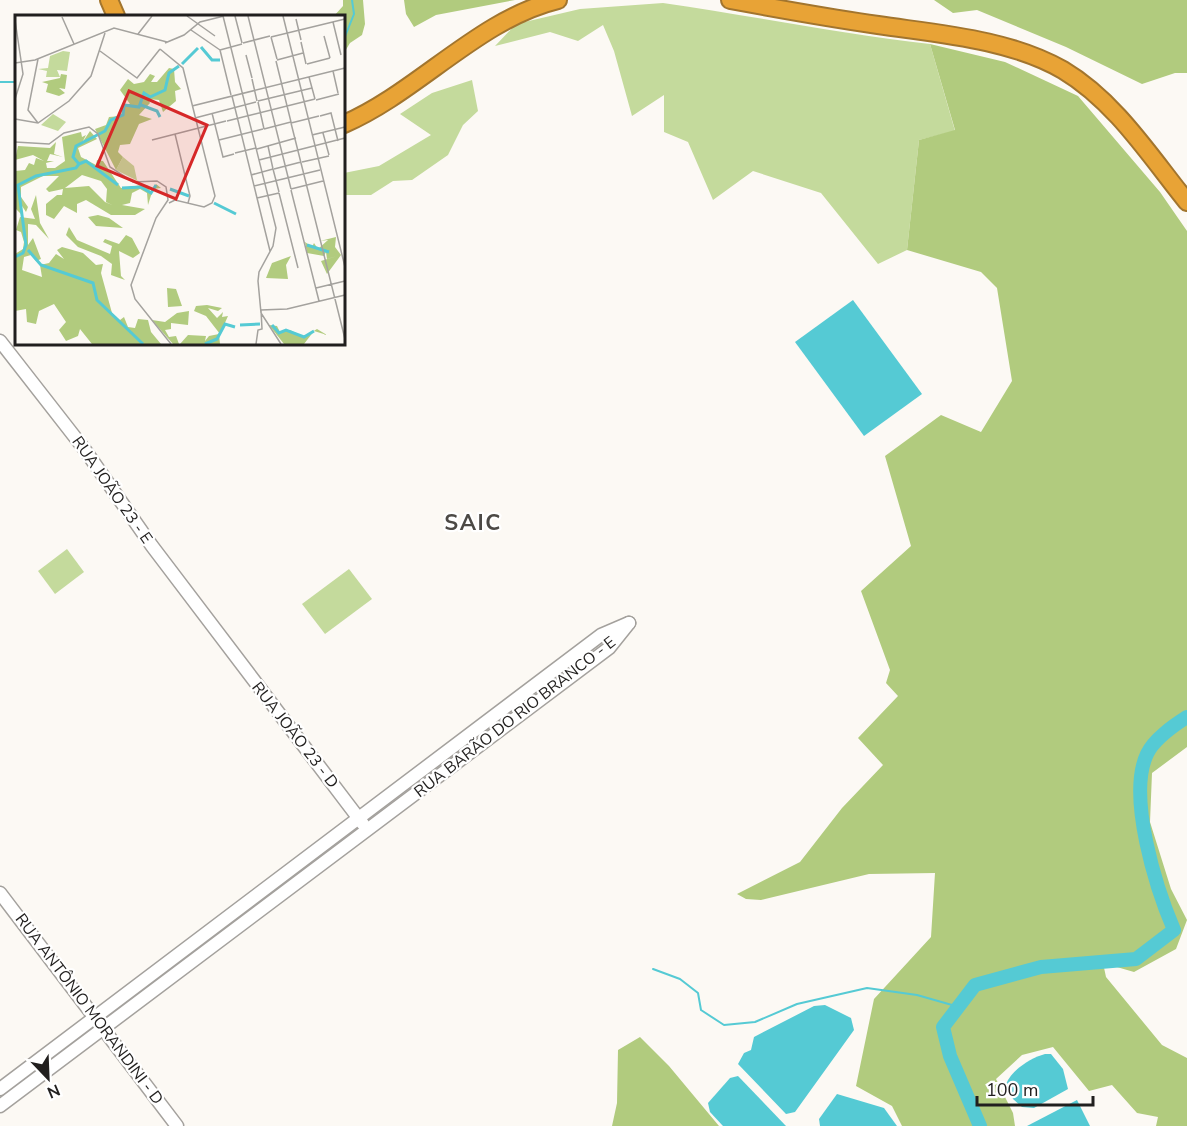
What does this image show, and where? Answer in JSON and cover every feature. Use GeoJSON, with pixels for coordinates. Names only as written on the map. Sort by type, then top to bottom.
{"type":"FeatureCollection","features":[{"type":"Feature","properties":{"kind":"highway"},"geometry":{"type":"LineString","coordinates":[[109,0],[116,15]]}},
{"type":"Feature","properties":{"kind":"highway"},"geometry":{"type":"LineString","coordinates":[[345,123],[378,106],[510,18],[558,0]]}},
{"type":"Feature","properties":{"kind":"highway"},"geometry":{"type":"LineString","coordinates":[[730,0],[964,38],[1035,58],[1063,70],[1115,113],[1187,202]]}},
{"type":"Feature","properties":{"kind":"street","name":"RUA JOÃO 23 - E"},"geometry":{"type":"LineString","coordinates":[[0,341],[86,450],[146,538],[222,640]]}},
{"type":"Feature","properties":{"kind":"street","name":"RUA BARÃO DO RIO BRANCO - E"},"geometry":{"type":"LineString","coordinates":[[0,1106],[5,1091],[95,1017],[601,635],[629,623],[609,648],[104,1029],[5,1091]]}},
{"type":"Feature","properties":{"kind":"street","name":"RUA JOÃO 23 - D"},"geometry":{"type":"LineString","coordinates":[[222,640],[367,831]]}},
{"type":"Feature","properties":{"kind":"street"},"geometry":{"type":"LineString","coordinates":[[282,877],[290,889]]}},
{"type":"Feature","properties":{"kind":"street","name":"RUA ANTÔNIO MORANDINI - D"},"geometry":{"type":"LineString","coordinates":[[0,893],[177,1126]]}},
{"type":"Feature","properties":{"kind":"street"},"geometry":{"type":"LineString","coordinates":[[158,970],[166,982]]}},
{"type":"Feature","properties":{"kind":"green space"},"geometry":{"type":"Polygon","coordinates":[[[343,0],[363,0],[365,24],[362,35],[350,43],[345,51],[345,15],[335,15],[343,6],[343,0]]]}},
{"type":"Feature","properties":{"kind":"green space"},"geometry":{"type":"Polygon","coordinates":[[[404,0],[515,0],[436,15],[414,27],[406,14],[404,0]]]}},
{"type":"Feature","properties":{"kind":"green space"},"geometry":{"type":"Polygon","coordinates":[[[934,0],[1187,0],[1187,73],[1175,73],[1142,84],[1066,47],[977,10],[953,13],[934,0]]]}},
{"type":"Feature","properties":{"kind":"green space"},"geometry":{"type":"Polygon","coordinates":[[[663,3],[930,44],[955,131],[919,140],[907,250],[878,264],[821,193],[753,171],[713,200],[688,142],[664,132],[664,95],[632,116],[614,51],[603,25],[578,41],[550,32],[495,46],[516,24],[580,9],[663,3]]]}},
{"type":"Feature","properties":{"kind":"green space"},"geometry":{"type":"Polygon","coordinates":[[[930,44],[1005,62],[1078,96],[1160,192],[1187,231],[1187,747],[1152,773],[1150,822],[1171,889],[1187,920],[1176,949],[1134,972],[1103,963],[1106,977],[1162,1045],[1187,1058],[1187,1126],[1156,1126],[1158,1117],[1137,1113],[1112,1085],[1089,1091],[1053,1047],[1022,1055],[996,1079],[1013,1113],[1015,1126],[902,1126],[892,1106],[856,1086],[874,999],[931,937],[935,873],[869,874],[761,900],[746,899],[737,894],[800,862],[842,808],[883,765],[858,738],[898,696],[886,683],[890,670],[861,591],[911,546],[885,456],[941,415],[981,432],[1012,381],[997,288],[981,272],[907,250],[919,140],[955,130],[930,44]]]}},
{"type":"Feature","properties":{"kind":"green space"},"geometry":{"type":"Polygon","coordinates":[[[472,80],[478,111],[463,125],[448,155],[412,180],[393,181],[371,195],[345,195],[345,173],[379,166],[431,135],[400,114],[432,93],[472,80]]]}},
{"type":"Feature","properties":{"kind":"green space"},"geometry":{"type":"Polygon","coordinates":[[[67,549],[84,572],[55,594],[38,571],[67,549]]]}},
{"type":"Feature","properties":{"kind":"green space"},"geometry":{"type":"Polygon","coordinates":[[[349,569],[372,599],[325,634],[302,604],[349,569]]]}},
{"type":"Feature","properties":{"kind":"green space"},"geometry":{"type":"Polygon","coordinates":[[[640,1037],[669,1066],[719,1126],[612,1126],[617,1103],[618,1050],[640,1037]]]}},
{"type":"Feature","properties":{"kind":"water"},"geometry":{"type":"Polygon","coordinates":[[[853,300],[922,394],[864,436],[795,342],[853,300]]]}},
{"type":"Feature","properties":{"kind":"water"},"geometry":{"type":"Polygon","coordinates":[[[825,1005],[851,1018],[854,1030],[795,1112],[786,1114],[738,1064],[744,1053],[751,1050],[754,1037],[814,1006],[825,1005]]]}},
{"type":"Feature","properties":{"kind":"water"},"geometry":{"type":"Polygon","coordinates":[[[1045,1054],[1051,1054],[1063,1069],[1068,1089],[1034,1108],[1022,1107],[1013,1099],[1006,1084],[1022,1065],[1045,1054]]]}},
{"type":"Feature","properties":{"kind":"water"},"geometry":{"type":"Polygon","coordinates":[[[738,1076],[786,1126],[723,1126],[710,1112],[708,1103],[730,1078],[738,1076]]]}},
{"type":"Feature","properties":{"kind":"water"},"geometry":{"type":"Polygon","coordinates":[[[837,1094],[884,1108],[897,1126],[820,1126],[819,1119],[837,1094]]]}},
{"type":"Feature","properties":{"kind":"water"},"geometry":{"type":"Polygon","coordinates":[[[1077,1100],[1090,1126],[1027,1126],[1077,1100]]]}},
{"type":"Feature","properties":{"kind":"waterway"},"geometry":{"type":"LineString","coordinates":[[345,36],[354,14],[352,0]]}},
{"type":"Feature","properties":{"kind":"waterway"},"geometry":{"type":"LineString","coordinates":[[0,82],[15,82]]}},
{"type":"Feature","properties":{"kind":"waterway"},"geometry":{"type":"LineString","coordinates":[[980,1126],[950,1056],[943,1027],[975,985],[1041,967],[1136,959],[1174,930],[1152,867],[1146,842],[1140,793],[1142,772],[1150,748],[1164,733],[1187,717]]}},
{"type":"Feature","properties":{"kind":"waterway"},"geometry":{"type":"LineString","coordinates":[[653,969],[680,979],[698,993],[701,1010],[724,1025],[755,1022],[797,1004],[867,988],[917,995],[959,1007]]}},
{"type":"Feature","properties":{"kind":"district","name":"SAIC"},"geometry":{"type":"Point","coordinates":[473,523]}}]}
